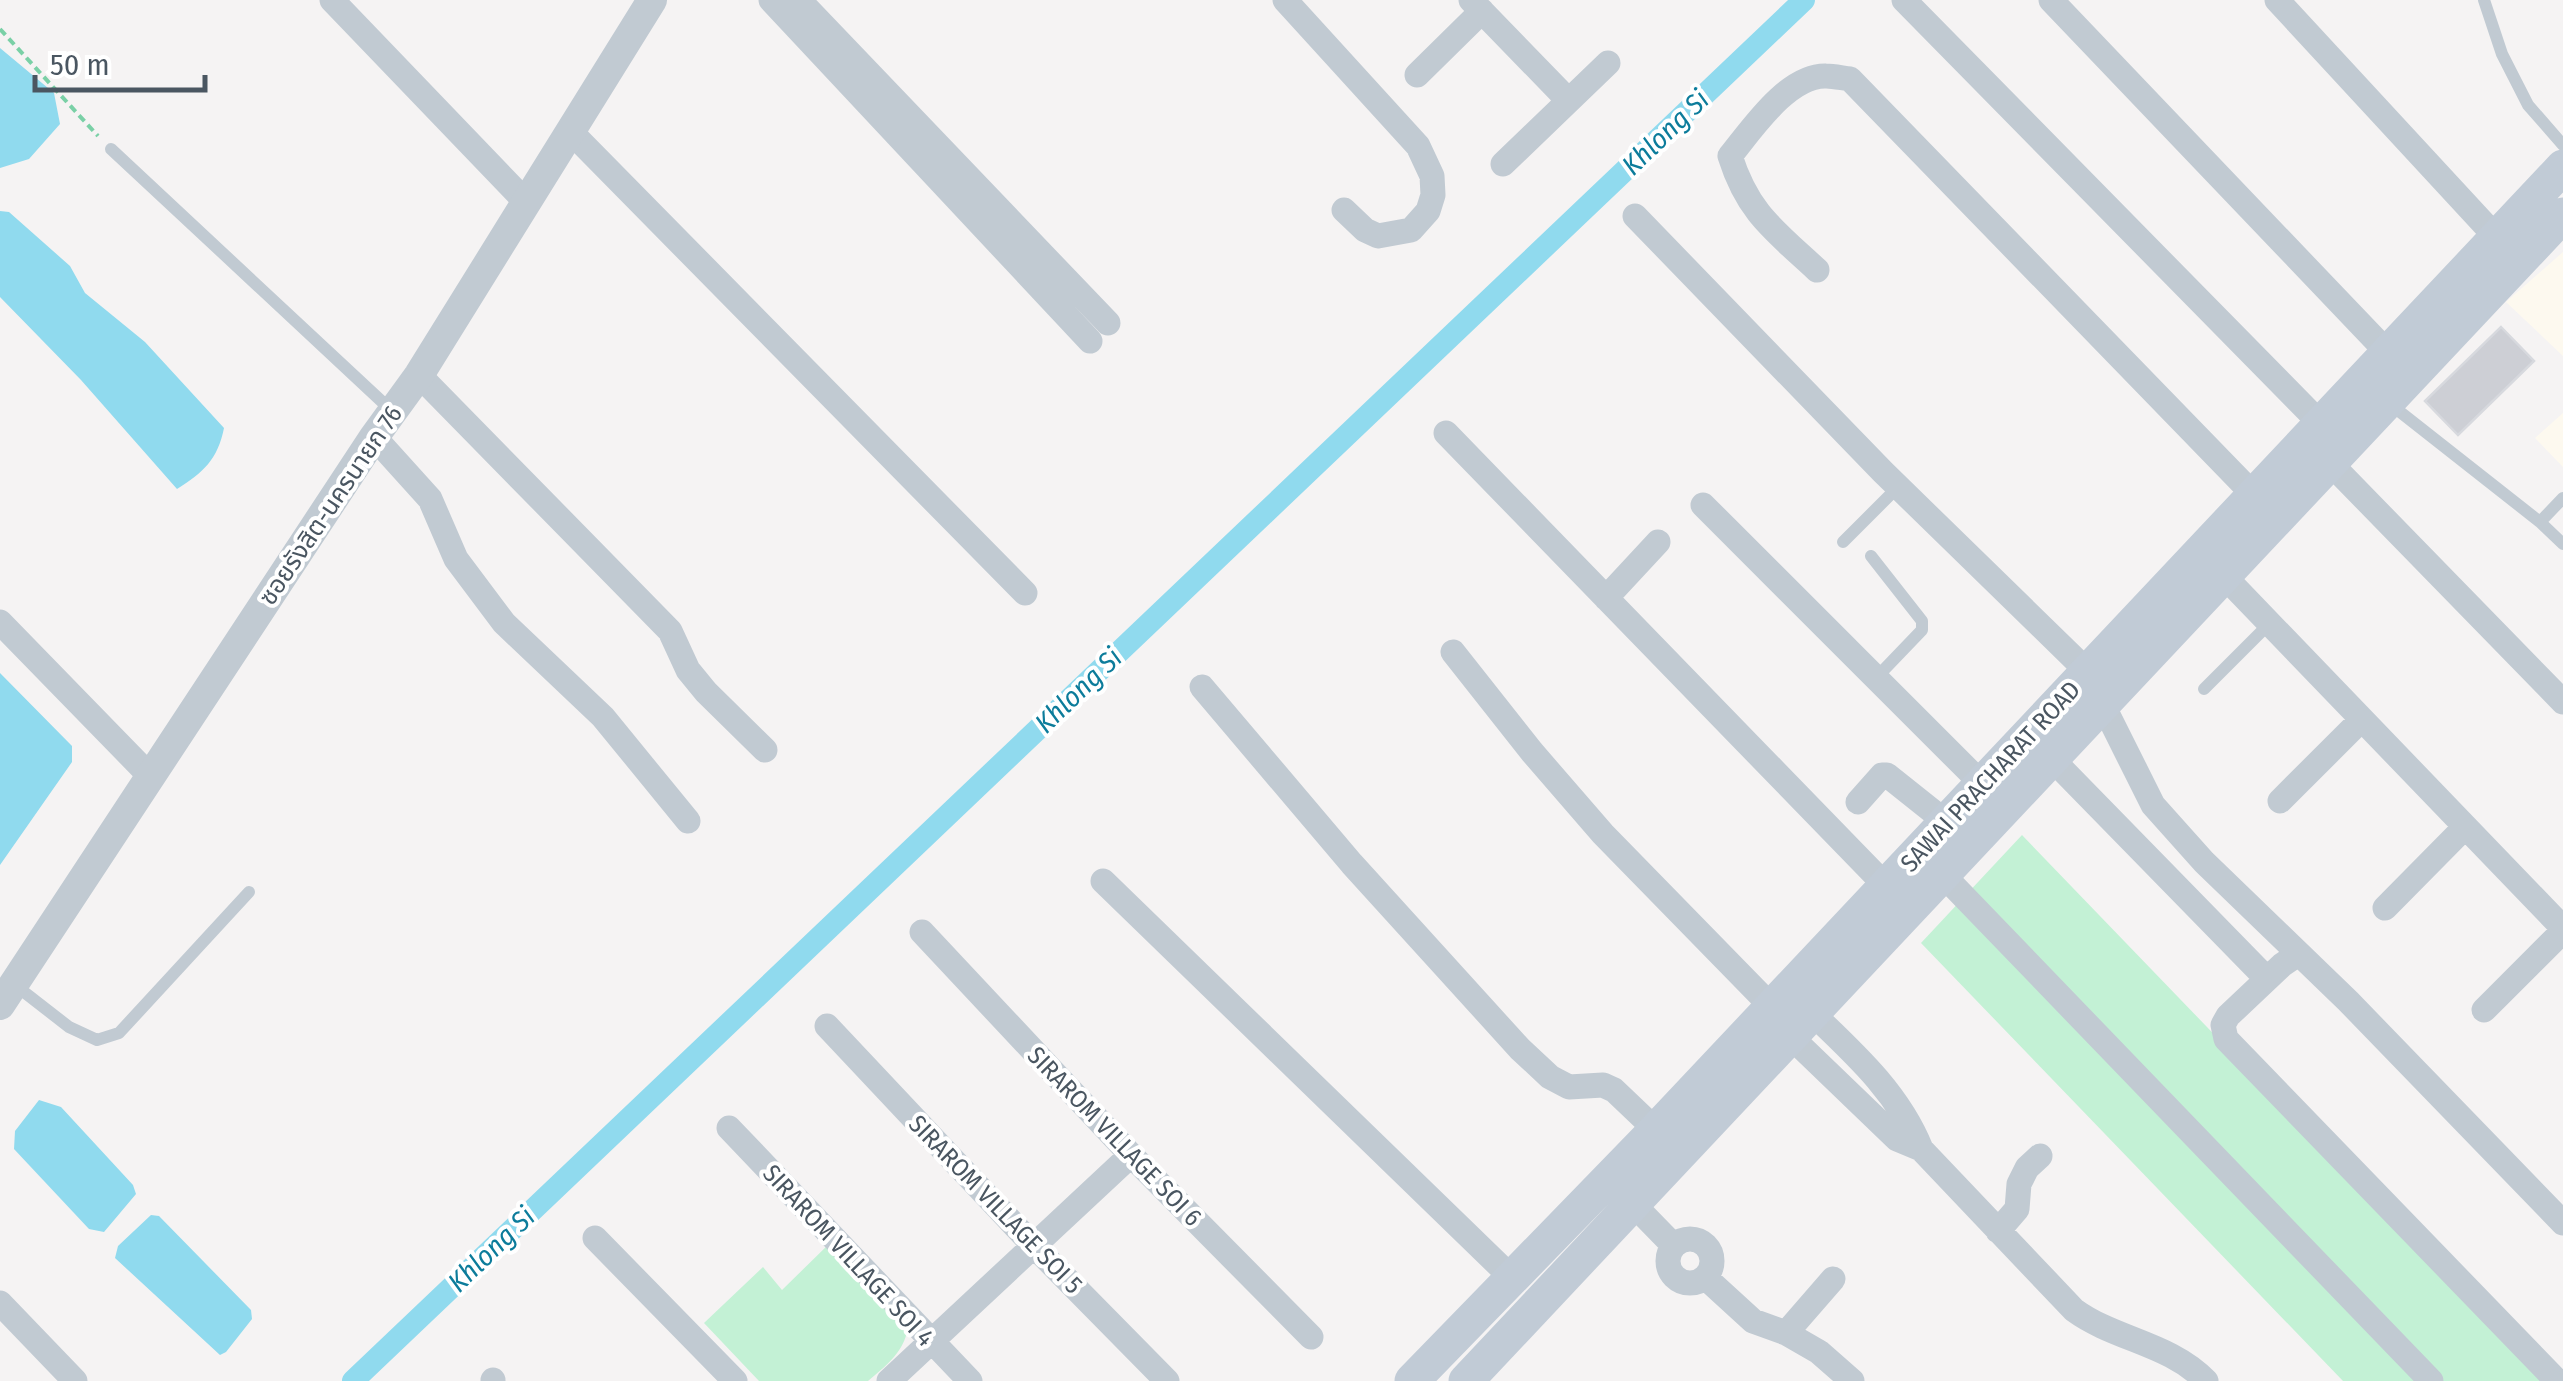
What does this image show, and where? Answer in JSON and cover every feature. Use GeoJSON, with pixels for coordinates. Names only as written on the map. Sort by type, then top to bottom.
{"type":"FeatureCollection","features":[{"type":"Feature","properties":{"kind":"main road","name":"SAWAI PRACHARAT ROAD"},"geometry":{"type":"LineString","coordinates":[[1412,1381],[1656,1130],[2563,168]]}},
{"type":"Feature","properties":{"kind":"main road","name":"SAWAI PRACHARAT ROAD"},"geometry":{"type":"LineString","coordinates":[[1466,1381],[2388,402],[2559,229]]}},
{"type":"Feature","properties":{"kind":"street"},"geometry":{"type":"LineString","coordinates":[[332,0],[526,202]]}},
{"type":"Feature","properties":{"kind":"street","name":"ซอยรังสิต-นครนายก 76"},"geometry":{"type":"LineString","coordinates":[[8,995],[374,436],[419,375],[652,0]]}},
{"type":"Feature","properties":{"kind":"street"},"geometry":{"type":"LineString","coordinates":[[771,0],[1099,332],[798,0]]}},
{"type":"Feature","properties":{"kind":"street"},"geometry":{"type":"LineString","coordinates":[[1285,0],[1418,146],[1432,176],[1433,195],[1428,211],[1411,230],[1378,236],[1365,230],[1344,210]]}},
{"type":"Feature","properties":{"kind":"street"},"geometry":{"type":"LineString","coordinates":[[1904,0],[2322,424]]}},
{"type":"Feature","properties":{"kind":"street"},"geometry":{"type":"LineString","coordinates":[[2051,0],[2388,354]]}},
{"type":"Feature","properties":{"kind":"street"},"geometry":{"type":"LineString","coordinates":[[2277,0],[2497,238]]}},
{"type":"Feature","properties":{"kind":"street"},"geometry":{"type":"LineString","coordinates":[[1417,75],[1476,6],[1568,100]]}},
{"type":"Feature","properties":{"kind":"street"},"geometry":{"type":"LineString","coordinates":[[1504,164],[1608,63]]}},
{"type":"Feature","properties":{"kind":"street"},"geometry":{"type":"LineString","coordinates":[[1817,270],[1761,217],[1740,189],[1730,156],[1760,118],[1798,82],[1823,75],[1850,79],[2254,495]]}},
{"type":"Feature","properties":{"kind":"street"},"geometry":{"type":"LineString","coordinates":[[570,131],[1025,593]]}},
{"type":"Feature","properties":{"kind":"street"},"geometry":{"type":"LineString","coordinates":[[1635,216],[1898,487],[2088,672]]}},
{"type":"Feature","properties":{"kind":"street"},"geometry":{"type":"LineString","coordinates":[[419,375],[670,631],[688,670],[765,750]]}},
{"type":"Feature","properties":{"kind":"street"},"geometry":{"type":"LineString","coordinates":[[1446,433],[1886,886]]}},
{"type":"Feature","properties":{"kind":"street"},"geometry":{"type":"LineString","coordinates":[[374,436],[430,499],[456,559],[504,623],[603,718],[688,821]]}},
{"type":"Feature","properties":{"kind":"street"},"geometry":{"type":"LineString","coordinates":[[2330,464],[2563,702]]}},
{"type":"Feature","properties":{"kind":"street"},"geometry":{"type":"LineString","coordinates":[[1703,505],[1982,784]]}},
{"type":"Feature","properties":{"kind":"street"},"geometry":{"type":"LineString","coordinates":[[1606,598],[1658,542]]}},
{"type":"Feature","properties":{"kind":"street"},"geometry":{"type":"LineString","coordinates":[[2224,576],[2563,930],[2484,1010]]}},
{"type":"Feature","properties":{"kind":"street"},"geometry":{"type":"LineString","coordinates":[[0,622],[150,777]]}},
{"type":"Feature","properties":{"kind":"street"},"geometry":{"type":"LineString","coordinates":[[1453,652],[1603,834],[1772,1007]]}},
{"type":"Feature","properties":{"kind":"street"},"geometry":{"type":"LineString","coordinates":[[1202,687],[1352,864],[1520,1048],[1550,1077],[1569,1087],[1603,1085],[1614,1090],[1656,1130]]}},
{"type":"Feature","properties":{"kind":"street"},"geometry":{"type":"LineString","coordinates":[[2103,705],[2152,806],[2204,862],[2348,1000],[2563,1223]]}},
{"type":"Feature","properties":{"kind":"street"},"geometry":{"type":"LineString","coordinates":[[2280,801],[2361,720]]}},
{"type":"Feature","properties":{"kind":"street"},"geometry":{"type":"LineString","coordinates":[[2052,759],[2267,979]]}},
{"type":"Feature","properties":{"kind":"street"},"geometry":{"type":"LineString","coordinates":[[1858,802],[1882,775],[1888,775],[1946,822]]}},
{"type":"Feature","properties":{"kind":"street"},"geometry":{"type":"LineString","coordinates":[[2385,908],[2465,827]]}},
{"type":"Feature","properties":{"kind":"street"},"geometry":{"type":"LineString","coordinates":[[2176,886],[2204,862]]}},
{"type":"Feature","properties":{"kind":"street"},"geometry":{"type":"LineString","coordinates":[[1944,875],[2431,1381]]}},
{"type":"Feature","properties":{"kind":"street"},"geometry":{"type":"LineString","coordinates":[[1103,881],[1511,1277]]}},
{"type":"Feature","properties":{"kind":"street","name":"SIRAROM VILLAGE SOI 6"},"geometry":{"type":"LineString","coordinates":[[922,932],[1131,1155],[1311,1337]]}},
{"type":"Feature","properties":{"kind":"street"},"geometry":{"type":"LineString","coordinates":[[2298,954],[2228,1016],[2223,1025],[2226,1039],[2557,1381]]}},
{"type":"Feature","properties":{"kind":"street"},"geometry":{"type":"LineString","coordinates":[[1802,1025],[1884,1087],[1912,1126],[1921,1149],[2074,1310],[2093,1324],[2170,1353],[2206,1381]]}},
{"type":"Feature","properties":{"kind":"street","name":"SIRAROM VILLAGE SOI 5"},"geometry":{"type":"LineString","coordinates":[[827,1026],[1034,1247],[1167,1381]]}},
{"type":"Feature","properties":{"kind":"street","name":"SIRAROM VILLAGE SOI 4"},"geometry":{"type":"LineString","coordinates":[[728,1128],[970,1381]]}},
{"type":"Feature","properties":{"kind":"street"},"geometry":{"type":"LineString","coordinates":[[890,1381],[1131,1155]]}},
{"type":"Feature","properties":{"kind":"street"},"geometry":{"type":"LineString","coordinates":[[1998,1230],[2017,1208],[2019,1184],[2040,1156]]}},
{"type":"Feature","properties":{"kind":"street"},"geometry":{"type":"LineString","coordinates":[[1634,1205],[1673,1246],[1667,1262],[1674,1278],[1690,1284],[1706,1278],[1753,1321],[1786,1333],[1819,1352],[1852,1381]]}},
{"type":"Feature","properties":{"kind":"street"},"geometry":{"type":"LineString","coordinates":[[595,1238],[735,1381]]}},
{"type":"Feature","properties":{"kind":"street"},"geometry":{"type":"LineString","coordinates":[[1786,1333],[1833,1279]]}},
{"type":"Feature","properties":{"kind":"street"},"geometry":{"type":"LineString","coordinates":[[0,1303],[75,1381]]}},
{"type":"Feature","properties":{"kind":"lane"},"geometry":{"type":"LineString","coordinates":[[2484,0],[2502,54],[2528,105],[2563,145]]}},
{"type":"Feature","properties":{"kind":"lane"},"geometry":{"type":"LineString","coordinates":[[110,149],[392,411]]}},
{"type":"Feature","properties":{"kind":"lane"},"geometry":{"type":"LineString","coordinates":[[2388,402],[2563,544]]}},
{"type":"Feature","properties":{"kind":"lane"},"geometry":{"type":"LineString","coordinates":[[1843,542],[1898,487]]}},
{"type":"Feature","properties":{"kind":"lane"},"geometry":{"type":"LineString","coordinates":[[2540,522],[2563,498]]}},
{"type":"Feature","properties":{"kind":"lane"},"geometry":{"type":"LineString","coordinates":[[1872,556],[1922,621],[1922,630],[1875,679]]}},
{"type":"Feature","properties":{"kind":"lane"},"geometry":{"type":"LineString","coordinates":[[2204,689],[2269,624]]}},
{"type":"Feature","properties":{"kind":"lane"},"geometry":{"type":"LineString","coordinates":[[8,995],[97,1040],[118,1033],[249,892]]}},
{"type":"Feature","properties":{"kind":"path"},"geometry":{"type":"LineString","coordinates":[[0,28],[110,149]]}},
{"type":"Feature","properties":{"kind":"shaded area"},"geometry":{"type":"Polygon","coordinates":[[[2563,252],[2563,356],[2506,302],[2563,252]]]}},
{"type":"Feature","properties":{"kind":"shaded area"},"geometry":{"type":"Polygon","coordinates":[[[2563,413],[2563,467],[2535,438],[2563,413]]]}},
{"type":"Feature","properties":{"kind":"green space"},"geometry":{"type":"Polygon","coordinates":[[[2022,835],[2548,1381],[2343,1381],[1921,943],[2022,835]]]}},
{"type":"Feature","properties":{"kind":"green space"},"geometry":{"type":"Polygon","coordinates":[[[832,1241],[909,1316],[902,1345],[868,1381],[759,1381],[704,1323],[763,1267],[782,1290],[832,1241]]]}},
{"type":"Feature","properties":{"kind":"water"},"geometry":{"type":"Polygon","coordinates":[[[0,48],[54,93],[60,124],[29,159],[0,168],[0,48]]]}},
{"type":"Feature","properties":{"kind":"water"},"geometry":{"type":"Polygon","coordinates":[[[0,211],[9,212],[70,266],[85,293],[145,342],[224,428],[213,457],[202,471],[177,489],[81,380],[0,297],[0,211]]]}},
{"type":"Feature","properties":{"kind":"water"},"geometry":{"type":"Polygon","coordinates":[[[0,673],[72,746],[72,762],[0,865],[0,673]]]}},
{"type":"Feature","properties":{"kind":"water"},"geometry":{"type":"Polygon","coordinates":[[[39,1100],[61,1107],[133,1185],[136,1194],[104,1232],[89,1229],[14,1149],[15,1131],[39,1100]]]}},
{"type":"Feature","properties":{"kind":"water"},"geometry":{"type":"Polygon","coordinates":[[[151,1215],[159,1216],[251,1310],[252,1319],[226,1352],[220,1355],[115,1258],[118,1246],[151,1215]]]}},
{"type":"Feature","properties":{"kind":"building"},"geometry":{"type":"Polygon","coordinates":[[[2501,327],[2534,361],[2458,435],[2425,401],[2501,327]]]}},
{"type":"Feature","properties":{"kind":"waterway","name":"Khlong Si"},"geometry":{"type":"LineString","coordinates":[[353,1381],[1804,0]]}}]}
